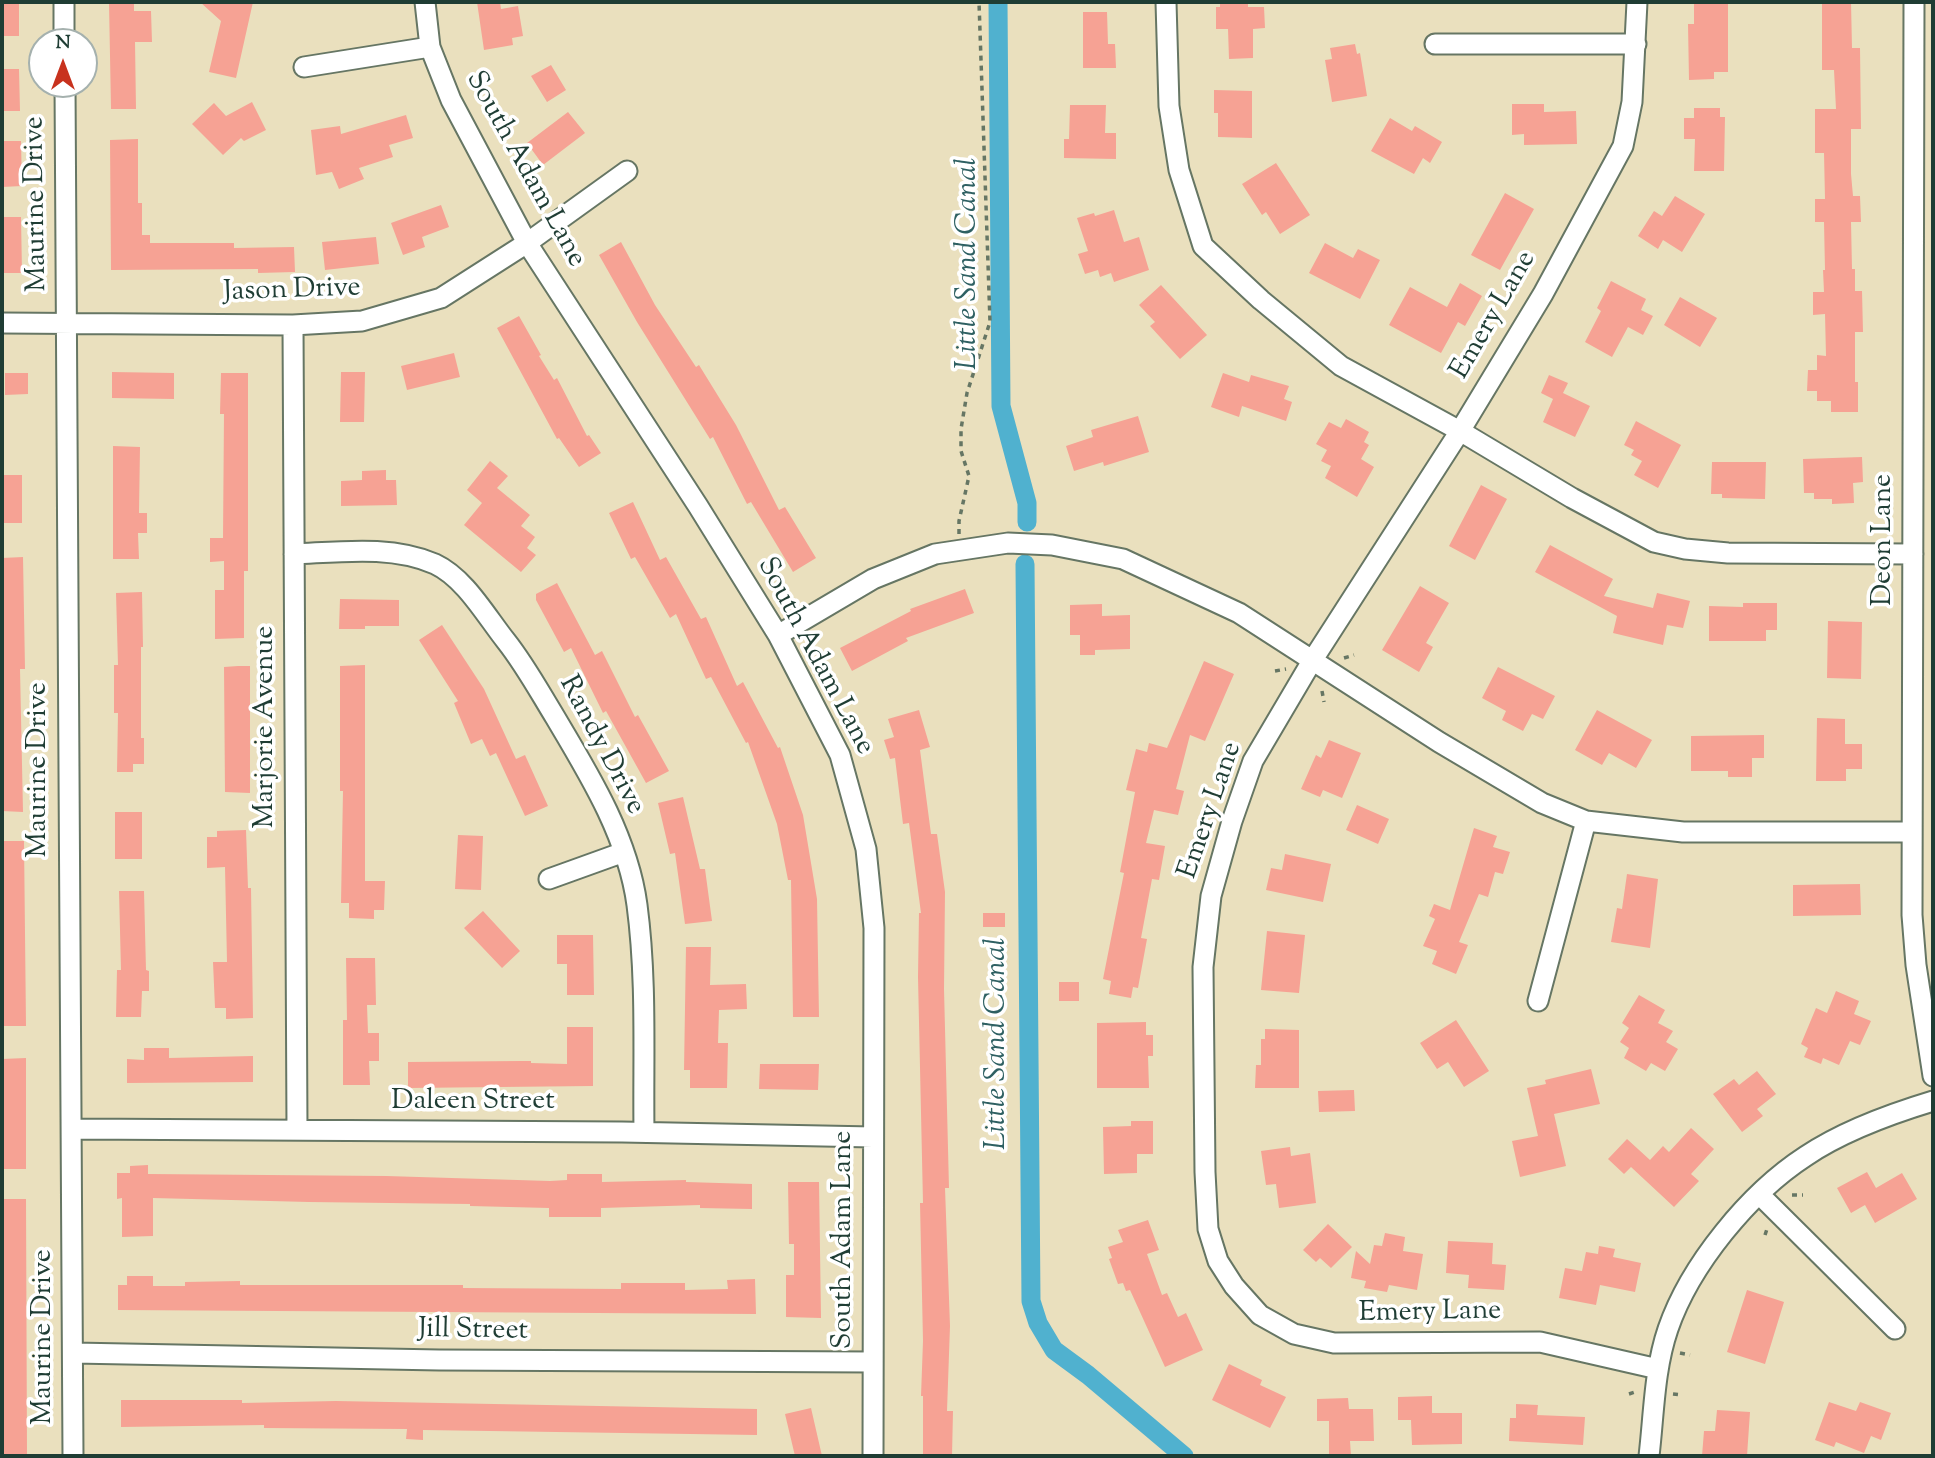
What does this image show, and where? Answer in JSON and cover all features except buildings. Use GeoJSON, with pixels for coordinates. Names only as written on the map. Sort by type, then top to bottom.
{"type":"FeatureCollection","features":[{"type":"Feature","properties":{"kind":"street"},"geometry":{"type":"LineString","coordinates":[[64,2],[64,28]]}},
{"type":"Feature","properties":{"kind":"street","name":"South Adam Lane"},"geometry":{"type":"LineString","coordinates":[[425,2],[430,47],[451,100],[527,243],[778,635],[840,755],[866,849],[874,928],[873,1456]]}},
{"type":"Feature","properties":{"kind":"street"},"geometry":{"type":"LineString","coordinates":[[1166,2],[1168,106],[1179,170],[1203,246],[1261,300],[1341,366],[1654,542],[1728,554],[1913,554]]}},
{"type":"Feature","properties":{"kind":"street","name":"Emery Lane"},"geometry":{"type":"LineString","coordinates":[[1637,2],[1632,102],[1623,146],[1543,294],[1460,431],[1312,661],[1253,761],[1232,821],[1211,896],[1203,967],[1205,1172],[1208,1229],[1218,1261],[1234,1286],[1260,1315],[1294,1334],[1334,1343],[1540,1342],[1658,1369]]}},
{"type":"Feature","properties":{"kind":"street","name":"Deon Lane"},"geometry":{"type":"LineString","coordinates":[[1914,2],[1911,832],[1913,928],[1933,1076]]}},
{"type":"Feature","properties":{"kind":"street"},"geometry":{"type":"LineString","coordinates":[[1435,44],[1636,44]]}},
{"type":"Feature","properties":{"kind":"street"},"geometry":{"type":"LineString","coordinates":[[304,67],[430,47]]}},
{"type":"Feature","properties":{"kind":"street","name":"Maurine Drive"},"geometry":{"type":"LineString","coordinates":[[65,98],[73,1456]]}},
{"type":"Feature","properties":{"kind":"street","name":"Jason Drive"},"geometry":{"type":"LineString","coordinates":[[2,323],[68,321],[293,325],[362,321],[441,298],[527,243],[627,172]]}},
{"type":"Feature","properties":{"kind":"street","name":"Marjorie Avenue"},"geometry":{"type":"LineString","coordinates":[[293,325],[297,1129]]}},
{"type":"Feature","properties":{"kind":"street"},"geometry":{"type":"LineString","coordinates":[[778,635],[873,579],[935,554],[1008,543],[1052,545],[1123,559],[1239,613],[1439,742],[1542,803],[1586,821],[1683,832],[1911,832]]}},
{"type":"Feature","properties":{"kind":"street","name":"Randy Drive"},"geometry":{"type":"LineString","coordinates":[[294,554],[409,554],[438,566],[461,584],[519,658],[592,779],[624,852],[637,902],[643,972],[644,1132]]}},
{"type":"Feature","properties":{"kind":"street"},"geometry":{"type":"LineString","coordinates":[[1538,1000],[1586,821]]}},
{"type":"Feature","properties":{"kind":"street"},"geometry":{"type":"LineString","coordinates":[[548,878],[624,852]]}},
{"type":"Feature","properties":{"kind":"street"},"geometry":{"type":"LineString","coordinates":[[1650,1456],[1658,1369],[1668,1329],[1695,1272],[1731,1225],[1759,1194],[1805,1156],[1902,1110],[1933,1101]]}},
{"type":"Feature","properties":{"kind":"street","name":"Daleen Street"},"geometry":{"type":"LineString","coordinates":[[73,1129],[644,1132],[873,1137]]}},
{"type":"Feature","properties":{"kind":"street"},"geometry":{"type":"LineString","coordinates":[[1759,1194],[1895,1329]]}},
{"type":"Feature","properties":{"kind":"street","name":"Jill Street"},"geometry":{"type":"LineString","coordinates":[[74,1353],[439,1360],[872,1362]]}},
{"type":"Feature","properties":{"kind":"path"},"geometry":{"type":"LineString","coordinates":[[960,550],[959,521],[969,475],[961,451],[961,429],[967,393],[990,321],[979,2]]}},
{"type":"Feature","properties":{"kind":"path"},"geometry":{"type":"LineString","coordinates":[[1344,658],[1354,655]]}},
{"type":"Feature","properties":{"kind":"path"},"geometry":{"type":"LineString","coordinates":[[1275,671],[1286,669]]}},
{"type":"Feature","properties":{"kind":"path"},"geometry":{"type":"LineString","coordinates":[[1322,691],[1324,702]]}},
{"type":"Feature","properties":{"kind":"path"},"geometry":{"type":"LineString","coordinates":[[1792,1195],[1803,1195]]}},
{"type":"Feature","properties":{"kind":"path"},"geometry":{"type":"LineString","coordinates":[[1678,1352],[1690,1355]]}},
{"type":"Feature","properties":{"kind":"path"},"geometry":{"type":"LineString","coordinates":[[1629,1394],[1640,1390]]}},
{"type":"Feature","properties":{"kind":"path"},"geometry":{"type":"LineString","coordinates":[[1670,1394],[1682,1395]]}},
{"type":"Feature","properties":{"kind":"waterway","name":"Little Sand Canal"},"geometry":{"type":"LineString","coordinates":[[998,2],[1001,406],[1027,503],[1027,522]]}},
{"type":"Feature","properties":{"kind":"waterway","name":"Little Sand Canal"},"geometry":{"type":"LineString","coordinates":[[1025,564],[1031,1301],[1038,1323],[1054,1350],[1088,1375],[1184,1456]]}}]}
